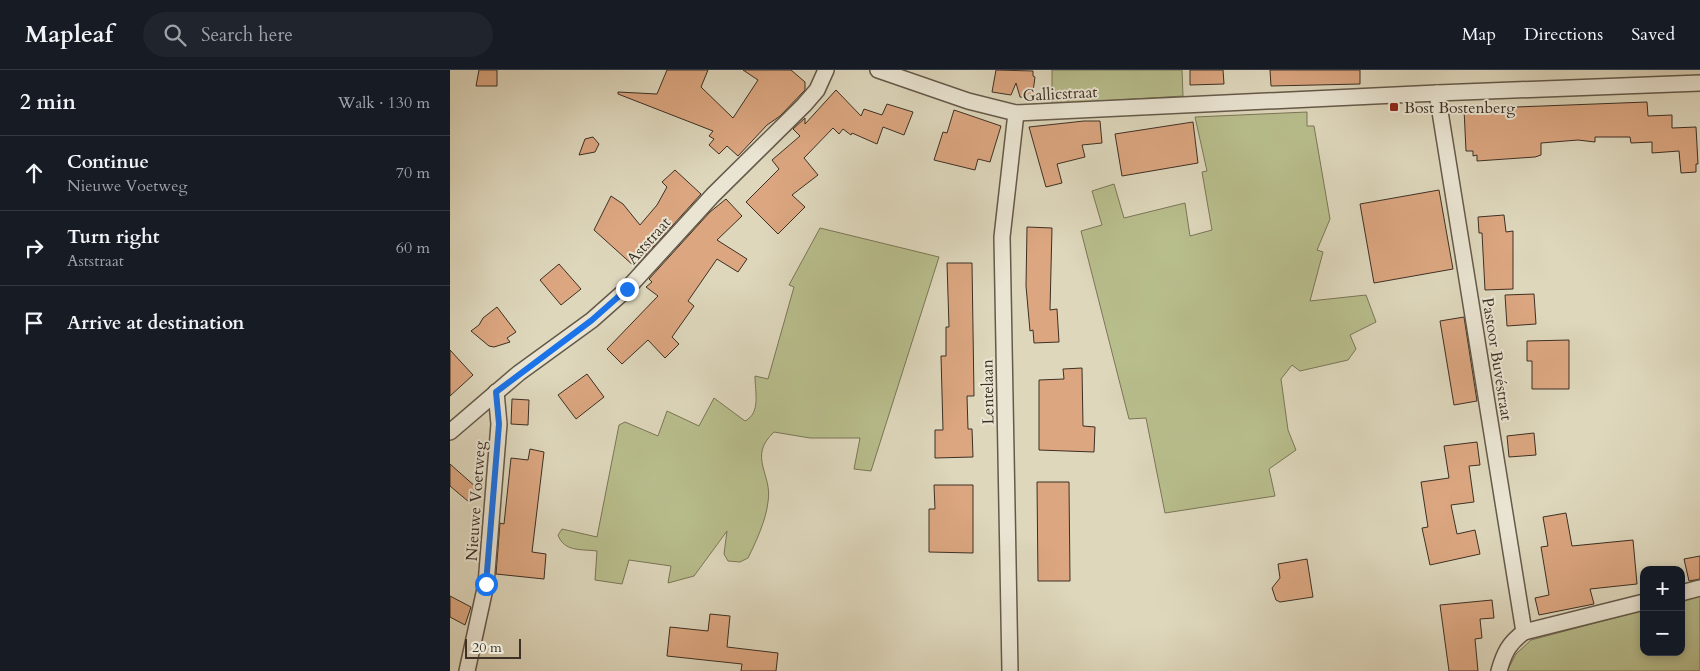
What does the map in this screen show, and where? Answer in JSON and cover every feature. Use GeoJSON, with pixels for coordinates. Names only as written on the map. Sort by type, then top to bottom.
{"type":"FeatureCollection","features":[{"type":"Feature","properties":{"kind":"street","name":"Aststraat"},"geometry":{"type":"LineString","coordinates":[[450,432],[496,392],[592,320],[627,289],[713,196],[804,105],[817,90],[826,70]]}},
{"type":"Feature","properties":{"kind":"street","name":"Gallicstraat"},"geometry":{"type":"LineString","coordinates":[[878,70],[968,101],[1016,113],[1437,93],[1699,85]]}},
{"type":"Feature","properties":{"kind":"street","name":"Pastoor Buvéstraat"},"geometry":{"type":"LineString","coordinates":[[1437,93],[1524,632]]}},
{"type":"Feature","properties":{"kind":"street","name":"Lentelaan"},"geometry":{"type":"LineString","coordinates":[[1010,671],[1002,237],[1016,113]]}},
{"type":"Feature","properties":{"kind":"street","name":"Nieuwe Voetweg"},"geometry":{"type":"LineString","coordinates":[[467,671],[486,584],[499,424],[496,392]]}},
{"type":"Feature","properties":{"kind":"street"},"geometry":{"type":"LineString","coordinates":[[1685,592],[1700,588]]}},
{"type":"Feature","properties":{"kind":"street"},"geometry":{"type":"LineString","coordinates":[[1499,671],[1504,654],[1512,641],[1524,632],[1640,603]]}},
{"type":"Feature","properties":{"kind":"green space"},"geometry":{"type":"Polygon","coordinates":[[[1052,70],[1182,70],[1183,96],[1052,104],[1052,70]]]}},
{"type":"Feature","properties":{"kind":"green space"},"geometry":{"type":"Polygon","coordinates":[[[1307,112],[1307,126],[1314,126],[1330,219],[1317,250],[1323,252],[1310,301],[1366,295],[1376,322],[1350,335],[1356,349],[1348,360],[1300,371],[1292,365],[1281,379],[1288,430],[1296,450],[1269,469],[1275,496],[1165,513],[1146,418],[1129,419],[1081,231],[1102,225],[1092,191],[1114,184],[1124,218],[1185,203],[1190,236],[1212,230],[1202,172],[1207,171],[1195,117],[1307,112]]]}},
{"type":"Feature","properties":{"kind":"green space"},"geometry":{"type":"Polygon","coordinates":[[[820,228],[939,257],[871,471],[854,469],[860,438],[810,438],[774,432],[766,441],[762,450],[763,466],[769,492],[767,509],[748,558],[740,562],[728,561],[724,554],[727,531],[694,576],[668,583],[671,566],[629,560],[622,584],[595,580],[597,551],[579,550],[569,547],[564,544],[558,535],[562,529],[597,537],[619,425],[625,422],[658,436],[667,411],[699,426],[714,398],[745,421],[750,417],[756,402],[755,376],[768,379],[794,287],[789,285],[820,228]]]}},
{"type":"Feature","properties":{"kind":"green space"},"geometry":{"type":"Polygon","coordinates":[[[1700,596],[1700,671],[1507,671],[1516,654],[1531,640],[1640,611],[1640,656],[1685,656],[1685,600],[1700,596]]]}},
{"type":"Feature","properties":{"kind":"building"},"geometry":{"type":"Polygon","coordinates":[[[479,70],[497,70],[497,86],[476,86],[479,70]]]}},
{"type":"Feature","properties":{"kind":"building"},"geometry":{"type":"Polygon","coordinates":[[[667,70],[708,70],[701,87],[733,118],[758,80],[743,70],[791,70],[805,82],[805,90],[780,116],[767,125],[738,156],[727,146],[719,154],[709,145],[714,139],[709,136],[713,131],[618,94],[618,92],[657,94],[667,70]]]}},
{"type":"Feature","properties":{"kind":"building"},"geometry":{"type":"Polygon","coordinates":[[[996,70],[1033,71],[1033,76],[1035,77],[1032,99],[1020,97],[1016,83],[1011,95],[992,92],[996,70]]]}},
{"type":"Feature","properties":{"kind":"building"},"geometry":{"type":"Polygon","coordinates":[[[1190,70],[1223,70],[1224,84],[1190,85],[1190,70]]]}},
{"type":"Feature","properties":{"kind":"building"},"geometry":{"type":"Polygon","coordinates":[[[1270,70],[1360,70],[1360,84],[1271,86],[1270,70]]]}},
{"type":"Feature","properties":{"kind":"building"},"geometry":{"type":"Polygon","coordinates":[[[836,90],[861,116],[864,109],[882,115],[887,104],[913,112],[904,135],[883,127],[877,144],[852,133],[851,135],[843,129],[839,134],[833,128],[804,158],[818,175],[792,195],[805,207],[778,234],[746,202],[779,169],[772,160],[800,136],[793,129],[805,118],[805,124],[836,90]]]}},
{"type":"Feature","properties":{"kind":"building"},"geometry":{"type":"Polygon","coordinates":[[[1647,102],[1648,116],[1672,115],[1672,128],[1696,127],[1698,164],[1696,164],[1696,172],[1681,173],[1679,151],[1652,153],[1652,142],[1631,143],[1630,137],[1595,137],[1595,142],[1578,140],[1541,143],[1541,155],[1535,157],[1477,161],[1477,155],[1473,156],[1473,151],[1466,151],[1464,109],[1647,102]]]}},
{"type":"Feature","properties":{"kind":"building"},"geometry":{"type":"Polygon","coordinates":[[[954,110],[1001,126],[990,162],[978,159],[975,170],[934,160],[943,132],[947,133],[954,110]]]}},
{"type":"Feature","properties":{"kind":"building"},"geometry":{"type":"Polygon","coordinates":[[[1100,121],[1102,143],[1082,145],[1085,157],[1057,164],[1062,183],[1046,187],[1029,127],[1100,121]]]}},
{"type":"Feature","properties":{"kind":"building"},"geometry":{"type":"Polygon","coordinates":[[[1193,122],[1198,163],[1122,176],[1115,134],[1193,122]]]}},
{"type":"Feature","properties":{"kind":"building"},"geometry":{"type":"Polygon","coordinates":[[[593,137],[599,144],[595,152],[579,155],[585,139],[593,137]]]}},
{"type":"Feature","properties":{"kind":"building"},"geometry":{"type":"Polygon","coordinates":[[[675,170],[701,194],[635,267],[594,230],[611,196],[623,204],[640,225],[657,205],[667,187],[662,182],[675,170]]]}},
{"type":"Feature","properties":{"kind":"building"},"geometry":{"type":"Polygon","coordinates":[[[1439,190],[1453,269],[1374,283],[1360,204],[1439,190]]]}},
{"type":"Feature","properties":{"kind":"building"},"geometry":{"type":"Polygon","coordinates":[[[726,199],[742,216],[717,240],[747,259],[738,272],[717,259],[688,301],[694,306],[672,337],[679,344],[665,358],[648,340],[622,364],[607,349],[658,296],[646,287],[652,282],[649,279],[710,212],[726,199]]]}},
{"type":"Feature","properties":{"kind":"building"},"geometry":{"type":"Polygon","coordinates":[[[1504,215],[1506,232],[1513,231],[1513,289],[1485,290],[1482,233],[1479,233],[1478,217],[1504,215]]]}},
{"type":"Feature","properties":{"kind":"building"},"geometry":{"type":"Polygon","coordinates":[[[1027,227],[1052,228],[1050,310],[1057,309],[1059,342],[1034,343],[1033,330],[1030,331],[1026,286],[1027,227]]]}},
{"type":"Feature","properties":{"kind":"building"},"geometry":{"type":"Polygon","coordinates":[[[947,263],[972,263],[974,396],[967,396],[968,429],[972,429],[973,457],[935,458],[935,430],[943,430],[941,356],[946,356],[946,327],[949,327],[947,263]]]}},
{"type":"Feature","properties":{"kind":"building"},"geometry":{"type":"Polygon","coordinates":[[[559,264],[581,289],[561,305],[540,280],[559,264]]]}},
{"type":"Feature","properties":{"kind":"building"},"geometry":{"type":"Polygon","coordinates":[[[1534,294],[1536,324],[1507,326],[1505,295],[1534,294]]]}},
{"type":"Feature","properties":{"kind":"building"},"geometry":{"type":"Polygon","coordinates":[[[497,307],[516,332],[507,338],[510,342],[494,347],[489,346],[471,331],[497,307]]]}},
{"type":"Feature","properties":{"kind":"building"},"geometry":{"type":"Polygon","coordinates":[[[1464,317],[1477,401],[1454,405],[1440,321],[1464,317]]]}},
{"type":"Feature","properties":{"kind":"building"},"geometry":{"type":"Polygon","coordinates":[[[1569,340],[1569,389],[1532,389],[1532,361],[1527,361],[1527,341],[1569,340]]]}},
{"type":"Feature","properties":{"kind":"building"},"geometry":{"type":"Polygon","coordinates":[[[450,350],[473,375],[450,396],[450,350]]]}},
{"type":"Feature","properties":{"kind":"building"},"geometry":{"type":"Polygon","coordinates":[[[1082,368],[1083,426],[1095,427],[1094,452],[1039,450],[1039,380],[1064,379],[1063,369],[1082,368]]]}},
{"type":"Feature","properties":{"kind":"building"},"geometry":{"type":"Polygon","coordinates":[[[587,374],[604,397],[576,419],[558,395],[587,374]]]}},
{"type":"Feature","properties":{"kind":"building"},"geometry":{"type":"Polygon","coordinates":[[[512,399],[529,400],[528,425],[511,424],[512,399]]]}},
{"type":"Feature","properties":{"kind":"building"},"geometry":{"type":"Polygon","coordinates":[[[1534,433],[1536,455],[1509,457],[1507,436],[1534,433]]]}},
{"type":"Feature","properties":{"kind":"building"},"geometry":{"type":"Polygon","coordinates":[[[1477,442],[1480,465],[1469,466],[1474,502],[1451,505],[1457,534],[1475,530],[1480,554],[1430,565],[1422,528],[1428,527],[1421,482],[1449,478],[1444,446],[1477,442]]]}},
{"type":"Feature","properties":{"kind":"building"},"geometry":{"type":"Polygon","coordinates":[[[530,449],[544,452],[532,552],[546,554],[544,579],[496,574],[500,523],[504,524],[511,458],[528,460],[530,449]]]}},
{"type":"Feature","properties":{"kind":"building"},"geometry":{"type":"Polygon","coordinates":[[[450,464],[477,488],[476,495],[469,502],[450,486],[450,464]]]}},
{"type":"Feature","properties":{"kind":"building"},"geometry":{"type":"Polygon","coordinates":[[[1037,482],[1069,482],[1070,581],[1038,581],[1037,482]]]}},
{"type":"Feature","properties":{"kind":"building"},"geometry":{"type":"Polygon","coordinates":[[[934,485],[973,485],[973,553],[929,552],[929,509],[935,509],[934,485]]]}},
{"type":"Feature","properties":{"kind":"building"},"geometry":{"type":"Polygon","coordinates":[[[1566,513],[1572,546],[1633,540],[1637,584],[1590,589],[1594,604],[1539,615],[1535,598],[1549,595],[1541,547],[1548,546],[1543,517],[1566,513]]]}},
{"type":"Feature","properties":{"kind":"building"},"geometry":{"type":"Polygon","coordinates":[[[1700,556],[1700,579],[1689,581],[1684,559],[1700,556]]]}},
{"type":"Feature","properties":{"kind":"building"},"geometry":{"type":"Polygon","coordinates":[[[1307,559],[1313,597],[1280,602],[1276,600],[1272,588],[1280,578],[1278,564],[1307,559]]]}},
{"type":"Feature","properties":{"kind":"building"},"geometry":{"type":"Polygon","coordinates":[[[450,596],[471,607],[465,625],[450,617],[450,596]]]}},
{"type":"Feature","properties":{"kind":"building"},"geometry":{"type":"Polygon","coordinates":[[[1492,600],[1494,618],[1480,619],[1482,638],[1475,639],[1478,671],[1449,671],[1440,605],[1492,600]]]}},
{"type":"Feature","properties":{"kind":"building"},"geometry":{"type":"Polygon","coordinates":[[[710,614],[730,616],[727,647],[778,653],[776,671],[741,671],[742,664],[667,656],[670,627],[708,631],[710,614]]]}},
{"type":"Feature","properties":{"kind":"place","name":"Bost Bostenberg"},"geometry":{"type":"Point","coordinates":[1394,107]}},
{"type":"Feature","properties":{"kind":"route"},"geometry":{"type":"LineString","coordinates":[[486,584],[499,424],[496,392],[592,320],[627,289]]}}]}
